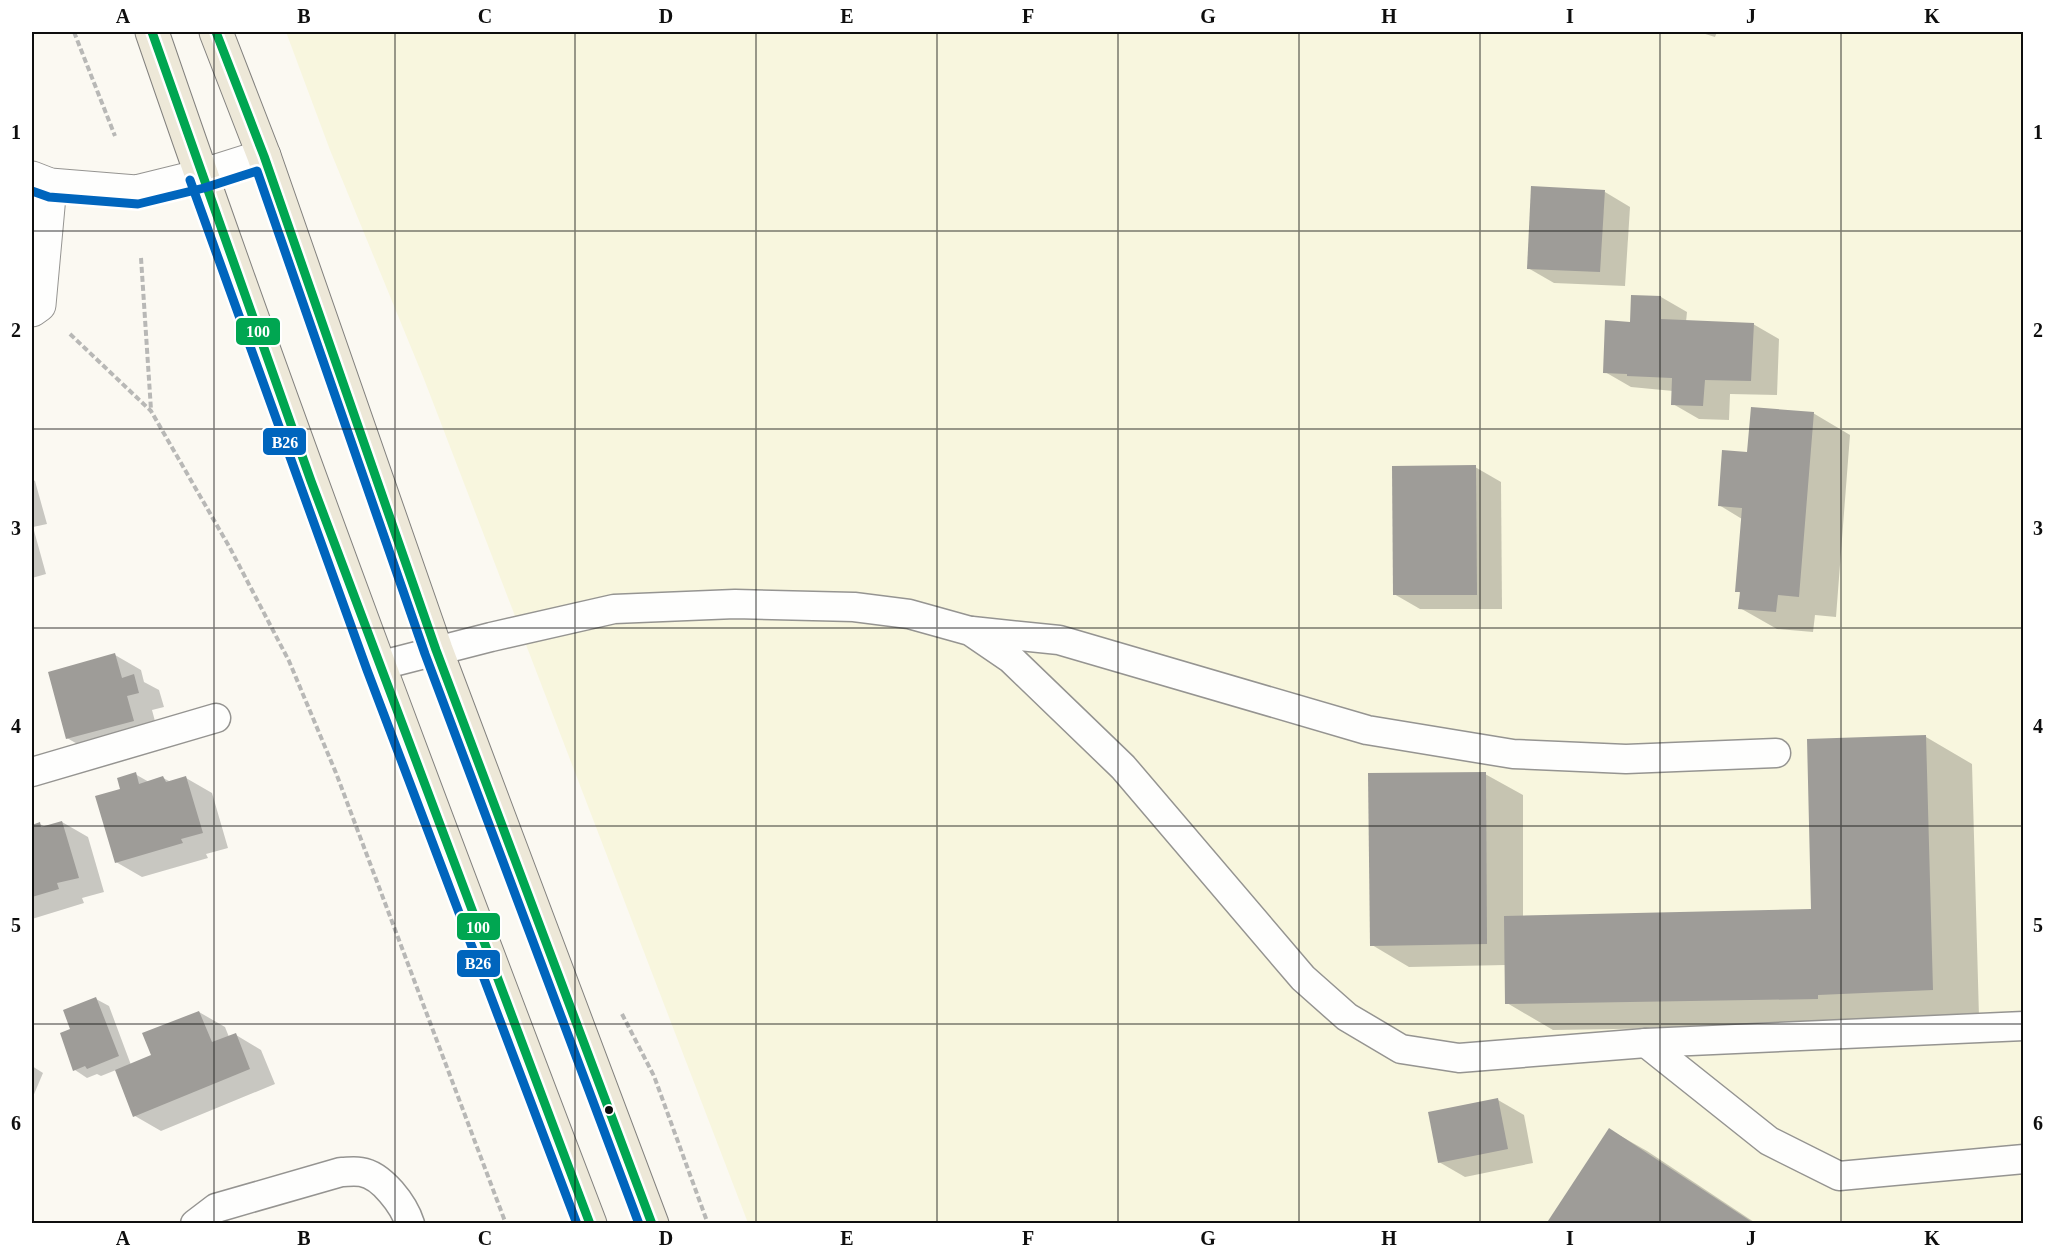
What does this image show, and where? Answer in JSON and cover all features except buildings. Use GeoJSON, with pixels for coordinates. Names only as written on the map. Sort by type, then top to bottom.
{"type":"FeatureCollection","features":[{"type":"Feature","properties":{"kind":"main road"},"geometry":{"type":"LineString","coordinates":[[152,32],[201,176],[378,666],[590,1224]]}},
{"type":"Feature","properties":{"kind":"main road"},"geometry":{"type":"LineString","coordinates":[[216,32],[264,156],[436,650],[652,1224]]}},
{"type":"Feature","properties":{"kind":"street"},"geometry":{"type":"LineString","coordinates":[[35,308],[41,181],[136,192],[201,176],[264,156]]}},
{"type":"Feature","properties":{"kind":"lane"},"geometry":{"type":"LineString","coordinates":[[378,666],[436,650],[614,609],[713,605],[854,607],[909,614],[970,631],[1059,639],[1367,730],[1513,754],[1626,759],[1776,753]]}},
{"type":"Feature","properties":{"kind":"lane"},"geometry":{"type":"LineString","coordinates":[[970,631],[1011,659],[1123,767],[1303,978],[1347,1017],[1401,1049],[1459,1058],[1646,1043],[2024,1026]]}},
{"type":"Feature","properties":{"kind":"lane"},"geometry":{"type":"LineString","coordinates":[[32,772],[216,717]]}},
{"type":"Feature","properties":{"kind":"lane"},"geometry":{"type":"LineString","coordinates":[[1646,1043],[1769,1141],[1839,1176],[2024,1159]]}},
{"type":"Feature","properties":{"kind":"lane"},"geometry":{"type":"LineString","coordinates":[[195,1224],[216,1208],[341,1172],[362,1172],[387,1187],[407,1215],[410,1224]]}},
{"type":"Feature","properties":{"kind":"path"},"geometry":{"type":"LineString","coordinates":[[74,32],[115,136]]}},
{"type":"Feature","properties":{"kind":"path"},"geometry":{"type":"LineString","coordinates":[[141,258],[152,411]]}},
{"type":"Feature","properties":{"kind":"path"},"geometry":{"type":"LineString","coordinates":[[35,308],[152,411],[230,548],[289,661],[336,773],[506,1224]]}},
{"type":"Feature","properties":{"kind":"shaded area"},"geometry":{"type":"Polygon","coordinates":[[[286,32],[2023,32],[2023,1223],[748,1223],[424,379],[330,150],[286,32]]]}},
{"type":"Feature","properties":{"kind":"transit line","name":"100"},"geometry":{"type":"LineString","coordinates":[[152,32],[311,481],[590,1224]]}},
{"type":"Feature","properties":{"kind":"transit line","name":"100"},"geometry":{"type":"LineString","coordinates":[[216,32],[264,156],[436,650],[652,1224]]}},
{"type":"Feature","properties":{"kind":"transit line","name":"B26"},"geometry":{"type":"LineString","coordinates":[[32,191],[49,197],[138,204],[204,188],[257,171],[425,654],[639,1224]]}},
{"type":"Feature","properties":{"kind":"transit line","name":"B26"},"geometry":{"type":"LineString","coordinates":[[190,180],[367,670],[577,1224]]}}]}
